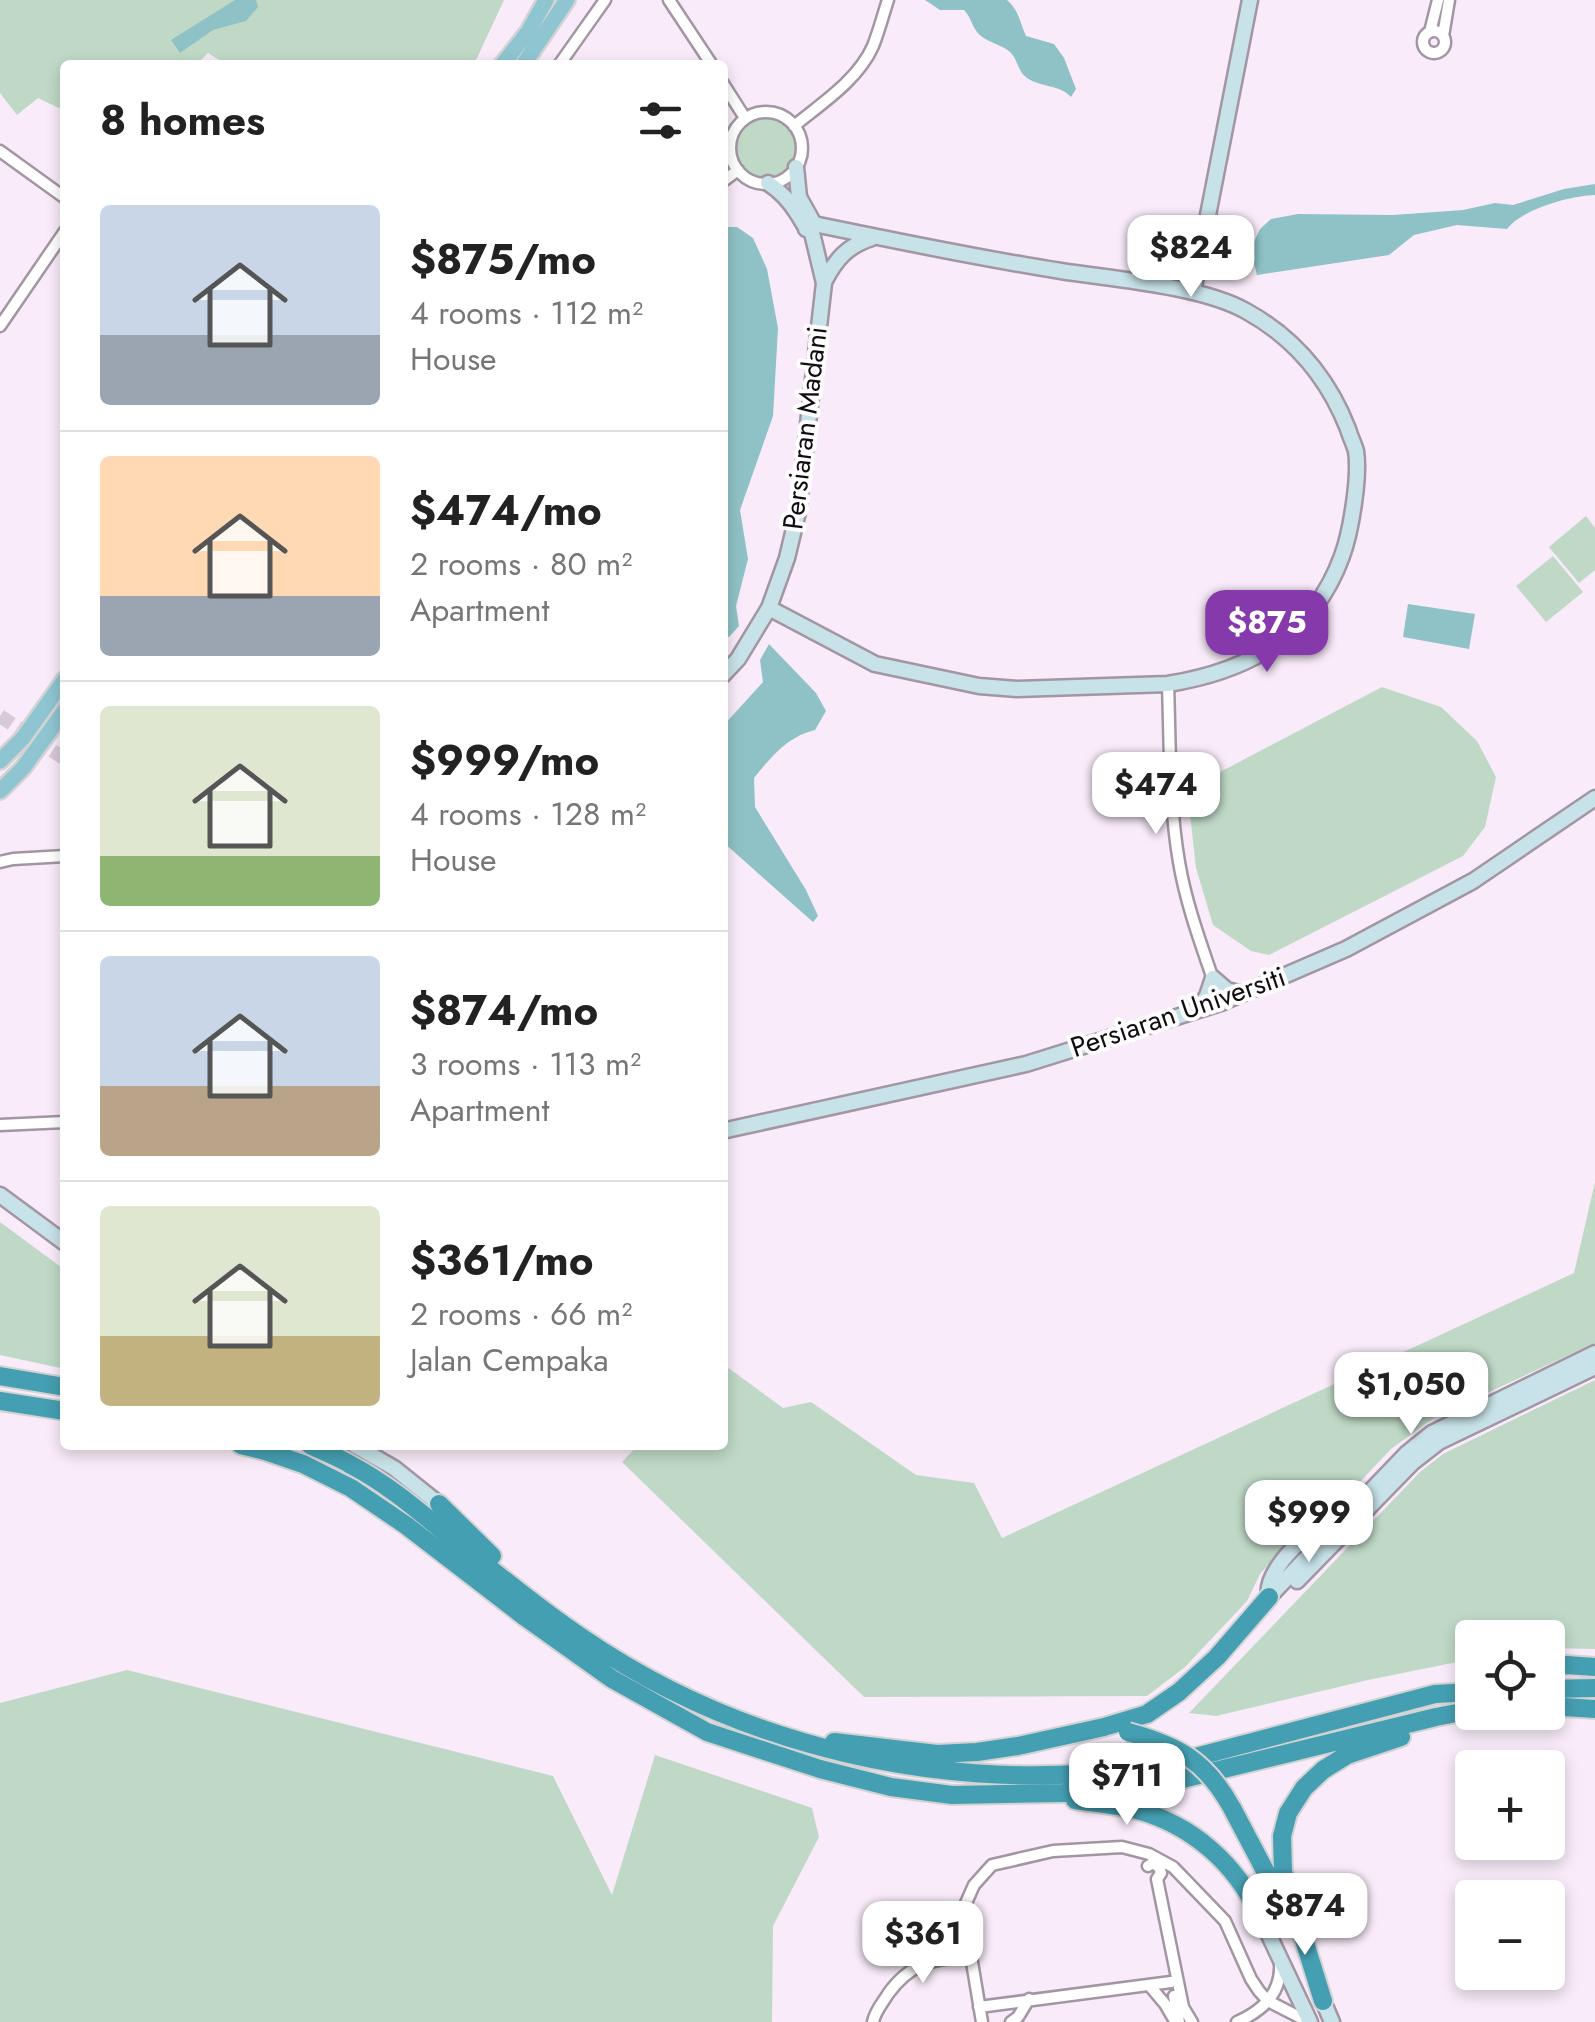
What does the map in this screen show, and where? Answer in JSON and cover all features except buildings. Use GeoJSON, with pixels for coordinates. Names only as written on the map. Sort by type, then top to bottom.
{"type":"FeatureCollection","features":[{"type":"Feature","properties":{"kind":"highway"},"geometry":{"type":"LineString","coordinates":[[0,1376],[60,1387]]}},
{"type":"Feature","properties":{"kind":"highway"},"geometry":{"type":"LineString","coordinates":[[0,1401],[60,1411]]}},
{"type":"Feature","properties":{"kind":"highway"},"geometry":{"type":"LineString","coordinates":[[265,1450],[351,1488],[612,1678],[706,1732],[820,1769],[891,1786],[952,1795],[1154,1786],[1455,1713]]}},
{"type":"Feature","properties":{"kind":"highway"},"geometry":{"type":"LineString","coordinates":[[320,1450],[354,1466],[417,1509],[582,1638],[696,1703],[861,1758],[936,1770],[1060,1776],[1138,1769],[1455,1686]]}},
{"type":"Feature","properties":{"kind":"highway"},"geometry":{"type":"LineString","coordinates":[[438,1504],[530,1599]]}},
{"type":"Feature","properties":{"kind":"highway"},"geometry":{"type":"LineString","coordinates":[[809,1743],[841,1742],[937,1754],[977,1752],[1104,1727],[1147,1714],[1218,1657],[1269,1597]]}},
{"type":"Feature","properties":{"kind":"highway"},"geometry":{"type":"LineString","coordinates":[[1565,1665],[1595,1667]]}},
{"type":"Feature","properties":{"kind":"highway"},"geometry":{"type":"LineString","coordinates":[[1565,1689],[1595,1688]]}},
{"type":"Feature","properties":{"kind":"highway"},"geometry":{"type":"LineString","coordinates":[[1435,1694],[1455,1693]]}},
{"type":"Feature","properties":{"kind":"highway"},"geometry":{"type":"LineString","coordinates":[[1565,1707],[1595,1709]]}},
{"type":"Feature","properties":{"kind":"highway"},"geometry":{"type":"LineString","coordinates":[[1323,2001],[1283,1872],[1282,1836],[1288,1813],[1304,1788],[1323,1770],[1347,1755],[1401,1737],[1436,1717]]}},
{"type":"Feature","properties":{"kind":"highway"},"geometry":{"type":"LineString","coordinates":[[1104,1727],[1180,1750],[1202,1766],[1219,1786],[1270,1882],[1323,2001]]}},
{"type":"Feature","properties":{"kind":"highway"},"geometry":{"type":"LineString","coordinates":[[1031,1794],[1135,1810],[1170,1822],[1206,1843],[1232,1870],[1259,1914]]}},
{"type":"Feature","properties":{"kind":"main road"},"geometry":{"type":"LineString","coordinates":[[506,60],[546,0]]}},
{"type":"Feature","properties":{"kind":"main road"},"geometry":{"type":"LineString","coordinates":[[527,60],[567,0]]}},
{"type":"Feature","properties":{"kind":"main road"},"geometry":{"type":"LineString","coordinates":[[0,762],[60,685]]}},
{"type":"Feature","properties":{"kind":"main road"},"geometry":{"type":"LineString","coordinates":[[0,791],[23,768],[60,717]]}},
{"type":"Feature","properties":{"kind":"street"},"geometry":{"type":"LineString","coordinates":[[562,60],[604,0]]}},
{"type":"Feature","properties":{"kind":"street"},"geometry":{"type":"LineString","coordinates":[[669,0],[709,60]]}},
{"type":"Feature","properties":{"kind":"street"},"geometry":{"type":"LineString","coordinates":[[794,126],[862,65],[888,0]]}},
{"type":"Feature","properties":{"kind":"street"},"geometry":{"type":"LineString","coordinates":[[1194,292],[1250,0]]}},
{"type":"Feature","properties":{"kind":"street"},"geometry":{"type":"LineString","coordinates":[[1438,0],[1424,44],[1431,52],[1444,47],[1449,0]]}},
{"type":"Feature","properties":{"kind":"street"},"geometry":{"type":"LineString","coordinates":[[1430,32],[1443,36]]}},
{"type":"Feature","properties":{"kind":"street"},"geometry":{"type":"LineString","coordinates":[[728,91],[746,118]]}},
{"type":"Feature","properties":{"kind":"street"},"geometry":{"type":"LineString","coordinates":[[796,167],[781,180],[754,181],[738,170],[732,158],[733,133],[746,118],[768,112],[780,115],[794,126],[802,144],[796,167],[799,197],[824,283]]}},
{"type":"Feature","properties":{"kind":"street"},"geometry":{"type":"LineString","coordinates":[[0,151],[60,194]]}},
{"type":"Feature","properties":{"kind":"street"},"geometry":{"type":"LineString","coordinates":[[728,178],[738,170]]}},
{"type":"Feature","properties":{"kind":"street"},"geometry":{"type":"LineString","coordinates":[[768,183],[782,193],[811,228],[1194,292],[1243,309],[1278,331],[1304,355],[1338,406],[1356,451],[1356,487],[1344,551],[1328,585],[1302,622],[1264,652],[1230,670],[1168,684],[979,686],[875,664],[770,608]]}},
{"type":"Feature","properties":{"kind":"street"},"geometry":{"type":"LineString","coordinates":[[824,283],[844,252],[875,237]]}},
{"type":"Feature","properties":{"kind":"street"},"geometry":{"type":"LineString","coordinates":[[0,326],[60,238]]}},
{"type":"Feature","properties":{"kind":"street"},"geometry":{"type":"LineString","coordinates":[[1160,287],[1182,280],[1198,268]]}},
{"type":"Feature","properties":{"kind":"street"},"geometry":{"type":"LineString","coordinates":[[1198,268],[1217,300]]}},
{"type":"Feature","properties":{"kind":"street","name":"Persiaran Madani"},"geometry":{"type":"LineString","coordinates":[[728,670],[770,608],[787,558],[798,512],[824,283]]}},
{"type":"Feature","properties":{"kind":"street"},"geometry":{"type":"LineString","coordinates":[[1168,684],[1178,861],[1221,1003]]}},
{"type":"Feature","properties":{"kind":"street","name":"Persiaran Universiti"},"geometry":{"type":"LineString","coordinates":[[728,1130],[1026,1064],[1221,1003],[1346,949],[1474,881],[1595,798]]}},
{"type":"Feature","properties":{"kind":"street"},"geometry":{"type":"LineString","coordinates":[[0,862],[60,856]]}},
{"type":"Feature","properties":{"kind":"street"},"geometry":{"type":"LineString","coordinates":[[1213,978],[1228,990],[1242,994]]}},
{"type":"Feature","properties":{"kind":"street"},"geometry":{"type":"LineString","coordinates":[[1197,1011],[1213,978]]}},
{"type":"Feature","properties":{"kind":"street"},"geometry":{"type":"LineString","coordinates":[[0,1125],[60,1122]]}},
{"type":"Feature","properties":{"kind":"street"},"geometry":{"type":"LineString","coordinates":[[0,1194],[60,1240]]}},
{"type":"Feature","properties":{"kind":"street"},"geometry":{"type":"LineString","coordinates":[[1595,1353],[1432,1433],[1406,1454],[1334,1530],[1302,1540],[1270,1577],[1269,1597],[1280,1597],[1412,1463],[1439,1442],[1595,1367]]}},
{"type":"Feature","properties":{"kind":"street"},"geometry":{"type":"LineString","coordinates":[[363,1450],[394,1468],[438,1504]]}},
{"type":"Feature","properties":{"kind":"street"},"geometry":{"type":"LineString","coordinates":[[982,2022],[970,1957],[966,1903],[974,1885],[992,1865],[1053,1851],[1122,1847],[1173,1867],[1225,1921],[1254,1986],[1268,2001],[1309,2022]]}},
{"type":"Feature","properties":{"kind":"street"},"geometry":{"type":"LineString","coordinates":[[1145,1853],[1177,2022]]}},
{"type":"Feature","properties":{"kind":"street"},"geometry":{"type":"LineString","coordinates":[[1148,1866],[1159,1866],[1161,1873],[1158,1879],[1179,1988],[1183,2007],[1192,2022]]}},
{"type":"Feature","properties":{"kind":"street"},"geometry":{"type":"LineString","coordinates":[[1259,1914],[1309,2022]]}},
{"type":"Feature","properties":{"kind":"street"},"geometry":{"type":"LineString","coordinates":[[1236,2022],[1268,2001],[1280,1976],[1280,1956]]}},
{"type":"Feature","properties":{"kind":"street"},"geometry":{"type":"LineString","coordinates":[[873,2022],[897,1982],[909,1972],[922,1964],[970,1957]]}},
{"type":"Feature","properties":{"kind":"street"},"geometry":{"type":"LineString","coordinates":[[1254,1986],[1270,1985],[1280,1976]]}},
{"type":"Feature","properties":{"kind":"street"},"geometry":{"type":"LineString","coordinates":[[978,2007],[1171,1982]]}},
{"type":"Feature","properties":{"kind":"street"},"geometry":{"type":"LineString","coordinates":[[1149,1985],[1177,2022]]}},
{"type":"Feature","properties":{"kind":"street"},"geometry":{"type":"LineString","coordinates":[[1011,2022],[1029,2000]]}},
{"type":"Feature","properties":{"kind":"street"},"geometry":{"type":"LineString","coordinates":[[1323,2001],[1332,2022]]}},
{"type":"Feature","properties":{"kind":"green space"},"geometry":{"type":"Polygon","coordinates":[[[0,0],[504,0],[475,60],[219,60],[208,53],[201,60],[60,60],[60,109],[38,98],[17,115],[0,93],[0,0]]]}},
{"type":"Feature","properties":{"kind":"green space"},"geometry":{"type":"Polygon","coordinates":[[[766,118],[788,126],[796,148],[788,170],[766,178],[744,170],[736,148],[744,126],[766,118]]]}},
{"type":"Feature","properties":{"kind":"green space"},"geometry":{"type":"Polygon","coordinates":[[[1586,516],[1595,528],[1595,570],[1579,583],[1549,547],[1586,516]]]}},
{"type":"Feature","properties":{"kind":"green space"},"geometry":{"type":"Polygon","coordinates":[[[1553,556],[1583,592],[1546,622],[1516,586],[1553,556]]]}},
{"type":"Feature","properties":{"kind":"green space"},"geometry":{"type":"Polygon","coordinates":[[[1382,687],[1441,707],[1477,741],[1496,777],[1485,827],[1463,856],[1269,955],[1251,951],[1213,925],[1196,868],[1190,814],[1222,771],[1382,687]]]}},
{"type":"Feature","properties":{"kind":"green space"},"geometry":{"type":"Polygon","coordinates":[[[1595,1182],[1595,1343],[1435,1417],[1391,1449],[1338,1505],[1316,1513],[1260,1574],[1247,1601],[1185,1667],[1147,1696],[864,1697],[622,1462],[633,1450],[728,1450],[728,1368],[783,1408],[811,1402],[916,1475],[974,1483],[1002,1538],[1574,1273],[1595,1182]]]}},
{"type":"Feature","properties":{"kind":"green space"},"geometry":{"type":"Polygon","coordinates":[[[0,1222],[60,1266],[60,1368],[0,1355],[0,1222]]]}},
{"type":"Feature","properties":{"kind":"green space"},"geometry":{"type":"Polygon","coordinates":[[[1595,1380],[1595,1649],[1565,1648],[1565,1620],[1455,1620],[1455,1662],[1216,1716],[1189,1713],[1420,1472],[1443,1454],[1595,1380]]]}},
{"type":"Feature","properties":{"kind":"green space"},"geometry":{"type":"Polygon","coordinates":[[[127,1670],[553,1776],[612,1895],[655,1755],[812,1808],[819,1837],[773,1926],[772,2022],[0,2022],[0,1703],[127,1670]]]}},
{"type":"Feature","properties":{"kind":"water"},"geometry":{"type":"Polygon","coordinates":[[[235,0],[256,0],[258,7],[246,21],[213,30],[180,53],[171,40],[235,0]]]}},
{"type":"Feature","properties":{"kind":"water"},"geometry":{"type":"Polygon","coordinates":[[[925,0],[1007,0],[1017,12],[1026,36],[1054,44],[1064,58],[1076,89],[1071,97],[1027,78],[1010,52],[978,33],[964,10],[940,10],[925,0]]]}},
{"type":"Feature","properties":{"kind":"water"},"geometry":{"type":"Polygon","coordinates":[[[1595,184],[1595,195],[1547,205],[1524,215],[1507,229],[1457,225],[1414,235],[1389,255],[1257,275],[1252,256],[1260,229],[1271,219],[1298,214],[1393,215],[1463,210],[1495,203],[1513,205],[1595,184]]]}},
{"type":"Feature","properties":{"kind":"water"},"geometry":{"type":"Polygon","coordinates":[[[728,227],[737,227],[753,238],[767,269],[778,328],[773,416],[740,510],[748,559],[736,606],[739,626],[729,637],[728,227]]]}},
{"type":"Feature","properties":{"kind":"water"},"geometry":{"type":"Polygon","coordinates":[[[1408,604],[1475,614],[1469,649],[1403,637],[1408,604]]]}},
{"type":"Feature","properties":{"kind":"water"},"geometry":{"type":"Polygon","coordinates":[[[769,644],[816,693],[826,711],[815,730],[788,742],[754,778],[755,807],[806,890],[818,916],[813,922],[728,846],[728,720],[763,682],[760,660],[769,644]]]}},
{"type":"Feature","properties":{"kind":"tunnel"},"geometry":{"type":"LineString","coordinates":[[0,716],[60,756]]}}]}
